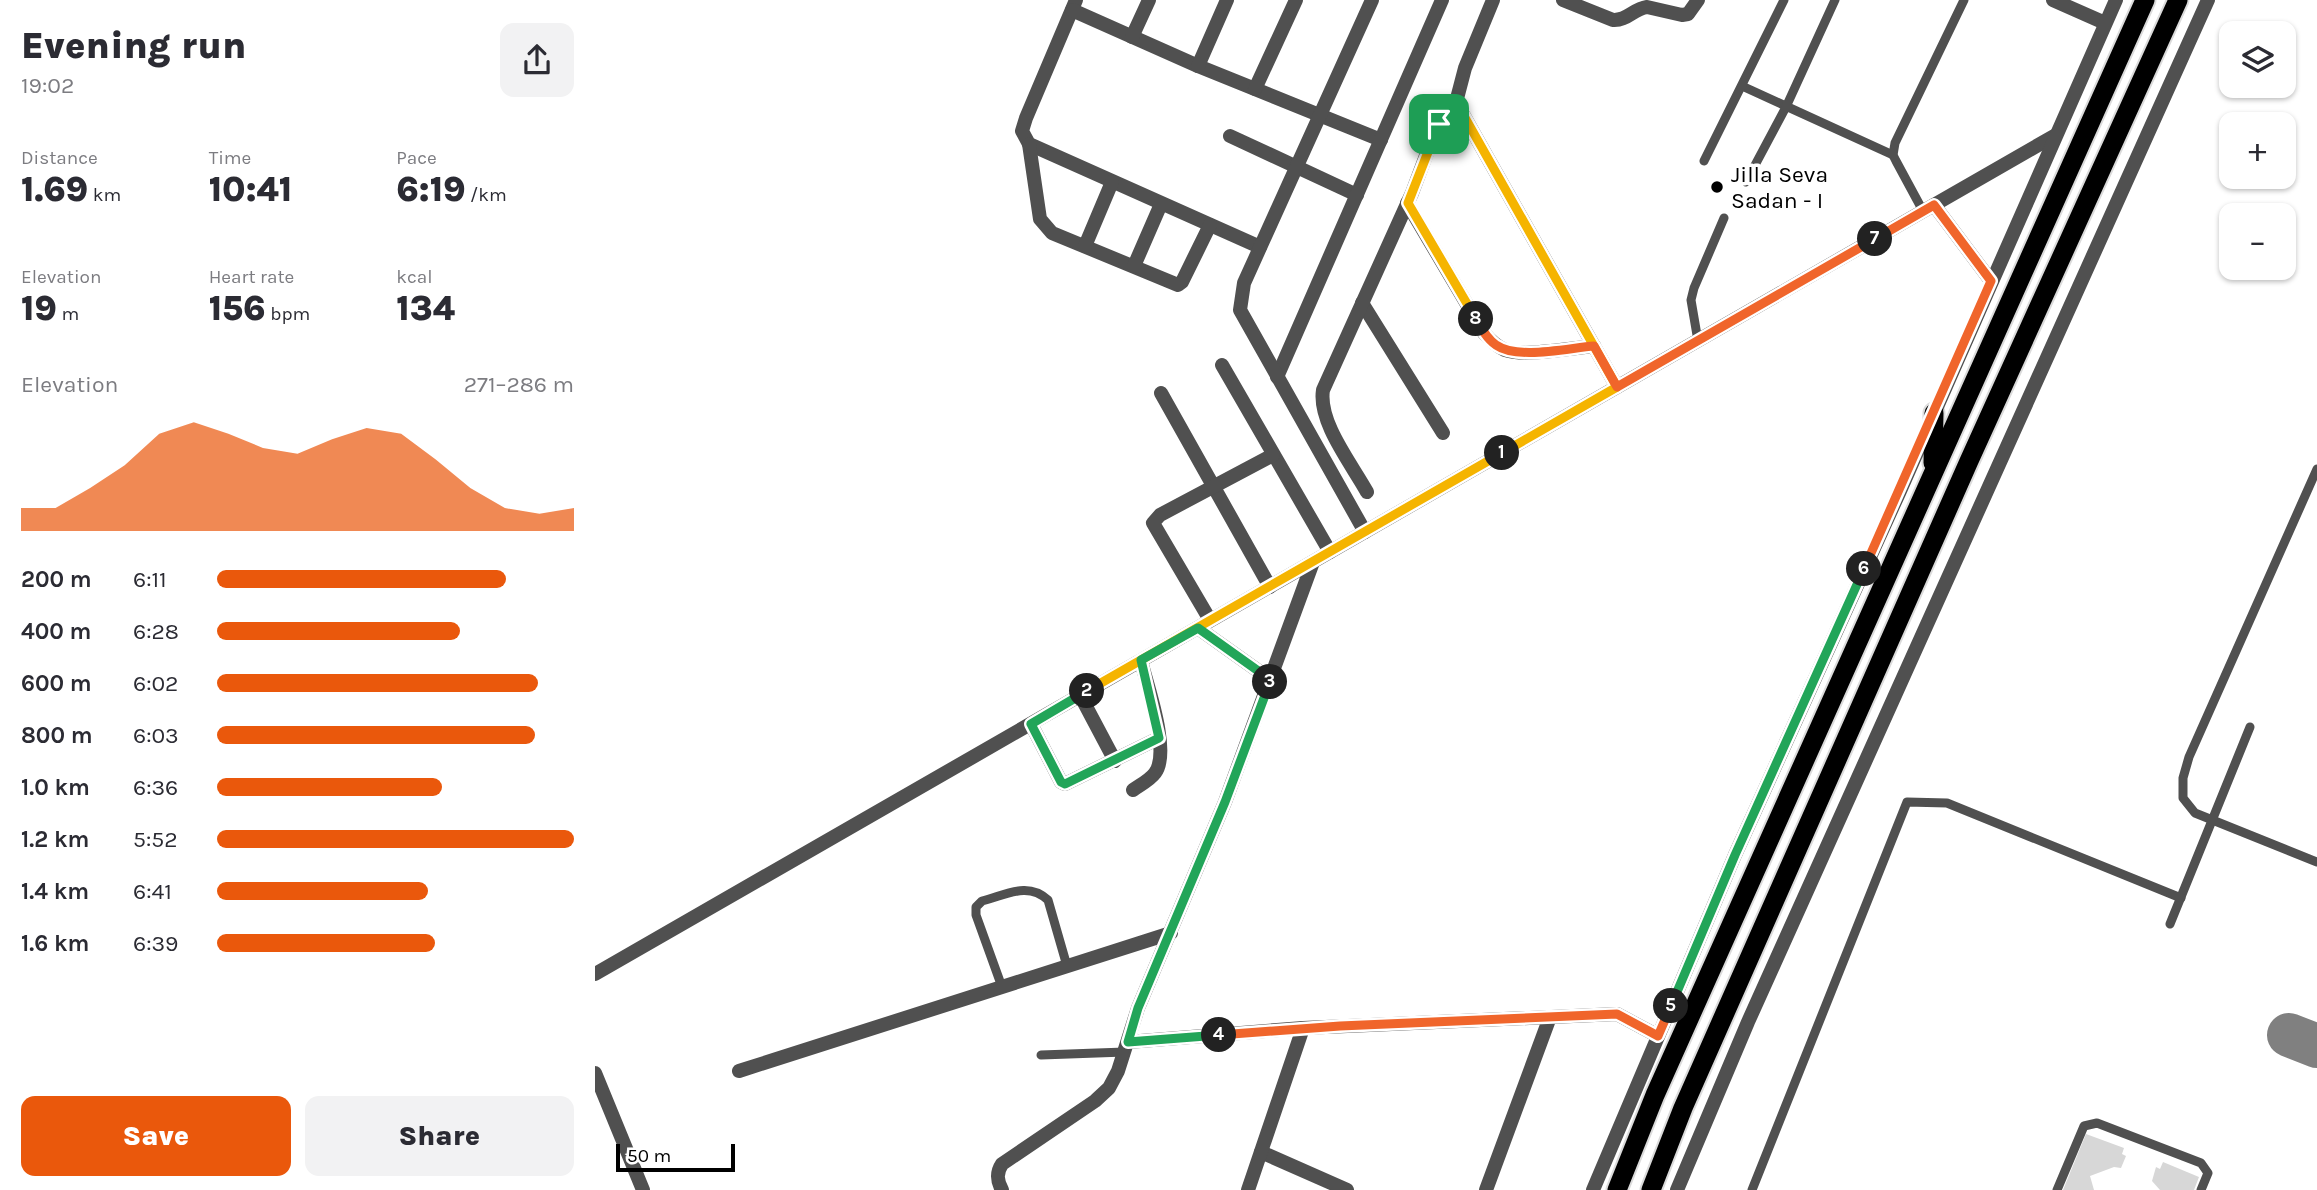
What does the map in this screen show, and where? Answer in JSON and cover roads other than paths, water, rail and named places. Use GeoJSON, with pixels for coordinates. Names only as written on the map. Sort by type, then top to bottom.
{"type":"FeatureCollection","features":[{"type":"Feature","properties":{"kind":"highway"},"geometry":{"type":"LineString","coordinates":[[1617,1190],[1661,1082],[2145,0]]}},
{"type":"Feature","properties":{"kind":"highway"},"geometry":{"type":"LineString","coordinates":[[1651,1190],[1683,1108],[1963,474],[2178,0]]}},
{"type":"Feature","properties":{"kind":"highway"},"geometry":{"type":"LineString","coordinates":[[1933,471],[1934,414]]}},
{"type":"Feature","properties":{"kind":"street"},"geometry":{"type":"LineString","coordinates":[[1132,37],[1149,0]]}},
{"type":"Feature","properties":{"kind":"street"},"geometry":{"type":"LineString","coordinates":[[1198,66],[1227,0]]}},
{"type":"Feature","properties":{"kind":"street"},"geometry":{"type":"LineString","coordinates":[[1255,89],[1296,0]]}},
{"type":"Feature","properties":{"kind":"street"},"geometry":{"type":"LineString","coordinates":[[1365,532],[1240,310],[1244,284],[1372,0]]}},
{"type":"Feature","properties":{"kind":"street"},"geometry":{"type":"LineString","coordinates":[[1277,376],[1442,0]]}},
{"type":"Feature","properties":{"kind":"street"},"geometry":{"type":"LineString","coordinates":[[1454,110],[1465,68],[1493,0]]}},
{"type":"Feature","properties":{"kind":"street"},"geometry":{"type":"LineString","coordinates":[[1563,0],[1619,21],[1647,7],[1688,14],[1697,0]]}},
{"type":"Feature","properties":{"kind":"street"},"geometry":{"type":"LineString","coordinates":[[2053,0],[2105,23]]}},
{"type":"Feature","properties":{"kind":"street"},"geometry":{"type":"LineString","coordinates":[[1593,1190],[1735,855],[1934,414],[2116,0]]}},
{"type":"Feature","properties":{"kind":"street"},"geometry":{"type":"LineString","coordinates":[[1677,1190],[1753,1010],[2208,0]]}},
{"type":"Feature","properties":{"kind":"street"},"geometry":{"type":"LineString","coordinates":[[1210,225],[1180,285],[1052,233],[1040,219],[1029,144],[1022,131],[1025,118],[1074,5],[1132,37],[1381,140]]}},
{"type":"Feature","properties":{"kind":"street"},"geometry":{"type":"LineString","coordinates":[[1367,492],[1325,417],[1321,402],[1445,113],[1454,110],[1464,116],[1617,387]]}},
{"type":"Feature","properties":{"kind":"street"},"geometry":{"type":"LineString","coordinates":[[1230,136],[1357,195]]}},
{"type":"Feature","properties":{"kind":"street"},"geometry":{"type":"LineString","coordinates":[[595,974],[2054,136]]}},
{"type":"Feature","properties":{"kind":"street"},"geometry":{"type":"LineString","coordinates":[[1029,144],[1260,247]]}},
{"type":"Feature","properties":{"kind":"street"},"geometry":{"type":"LineString","coordinates":[[1085,246],[1112,182]]}},
{"type":"Feature","properties":{"kind":"street"},"geometry":{"type":"LineString","coordinates":[[1408,203],[1484,333],[1494,344],[1507,351],[1524,352],[1594,346]]}},
{"type":"Feature","properties":{"kind":"street"},"geometry":{"type":"LineString","coordinates":[[1133,266],[1161,204]]}},
{"type":"Feature","properties":{"kind":"street"},"geometry":{"type":"LineString","coordinates":[[1928,208],[1991,281]]}},
{"type":"Feature","properties":{"kind":"street"},"geometry":{"type":"LineString","coordinates":[[1362,303],[1443,433]]}},
{"type":"Feature","properties":{"kind":"street"},"geometry":{"type":"LineString","coordinates":[[1222,365],[1329,552]]}},
{"type":"Feature","properties":{"kind":"street"},"geometry":{"type":"LineString","coordinates":[[1161,393],[1270,587]]}},
{"type":"Feature","properties":{"kind":"street"},"geometry":{"type":"LineString","coordinates":[[1271,680],[1204,624],[1153,523],[1160,515],[1273,455]]}},
{"type":"Feature","properties":{"kind":"street"},"geometry":{"type":"LineString","coordinates":[[1003,1190],[997,1178],[1002,1164],[1095,1101],[1109,1088],[1118,1071],[1138,1008],[1225,802],[1313,562]]}},
{"type":"Feature","properties":{"kind":"street"},"geometry":{"type":"LineString","coordinates":[[1133,790],[1155,775],[1160,758],[1159,738],[1141,660]]}},
{"type":"Feature","properties":{"kind":"street"},"geometry":{"type":"LineString","coordinates":[[1080,695],[1115,761]]}},
{"type":"Feature","properties":{"kind":"street"},"geometry":{"type":"LineString","coordinates":[[1031,724],[1063,783],[1067,784],[1159,738]]}},
{"type":"Feature","properties":{"kind":"street"},"geometry":{"type":"LineString","coordinates":[[739,1071],[1171,933]]}},
{"type":"Feature","properties":{"kind":"street"},"geometry":{"type":"LineString","coordinates":[[1126,1047],[1303,1028],[1617,1014],[1658,1036]]}},
{"type":"Feature","properties":{"kind":"street"},"geometry":{"type":"LineString","coordinates":[[1486,1190],[1550,1017]]}},
{"type":"Feature","properties":{"kind":"street"},"geometry":{"type":"LineString","coordinates":[[1248,1190],[1303,1028]]}},
{"type":"Feature","properties":{"kind":"street"},"geometry":{"type":"LineString","coordinates":[[595,1073],[643,1190]]}},
{"type":"Feature","properties":{"kind":"street"},"geometry":{"type":"LineString","coordinates":[[1261,1152],[1347,1190]]}},
{"type":"Feature","properties":{"kind":"lane"},"geometry":{"type":"LineString","coordinates":[[1704,160],[1784,0]]}},
{"type":"Feature","properties":{"kind":"lane"},"geometry":{"type":"LineString","coordinates":[[1745,182],[1786,107],[1835,0]]}},
{"type":"Feature","properties":{"kind":"lane"},"geometry":{"type":"LineString","coordinates":[[1893,155],[1895,143],[1964,0]]}},
{"type":"Feature","properties":{"kind":"lane"},"geometry":{"type":"LineString","coordinates":[[1742,86],[1893,155],[1928,208]]}},
{"type":"Feature","properties":{"kind":"lane"},"geometry":{"type":"LineString","coordinates":[[1698,341],[1691,300],[1693,288],[1724,218]]}},
{"type":"Feature","properties":{"kind":"lane"},"geometry":{"type":"LineString","coordinates":[[2317,469],[2194,745],[2183,778],[2183,798],[2195,813],[2317,862]]}},
{"type":"Feature","properties":{"kind":"lane"},"geometry":{"type":"LineString","coordinates":[[2170,924],[2250,727]]}},
{"type":"Feature","properties":{"kind":"lane"},"geometry":{"type":"LineString","coordinates":[[1752,1190],[1907,802],[1947,803],[2181,898]]}},
{"type":"Feature","properties":{"kind":"lane"},"geometry":{"type":"LineString","coordinates":[[1002,987],[976,915],[977,907],[982,901],[1029,888],[1040,892],[1048,900],[1067,967]]}},
{"type":"Feature","properties":{"kind":"lane"},"geometry":{"type":"LineString","coordinates":[[1041,1055],[1126,1047]]}},
{"type":"Feature","properties":{"kind":"lane"},"geometry":{"type":"LineString","coordinates":[[2057,1190],[2084,1126],[2097,1123],[2201,1163],[2208,1172],[2201,1190]]}},
{"type":"Feature","properties":{"kind":"place","name":"Jilla Seva Sadan - I"},"geometry":{"type":"Point","coordinates":[1717,187]}}]}
